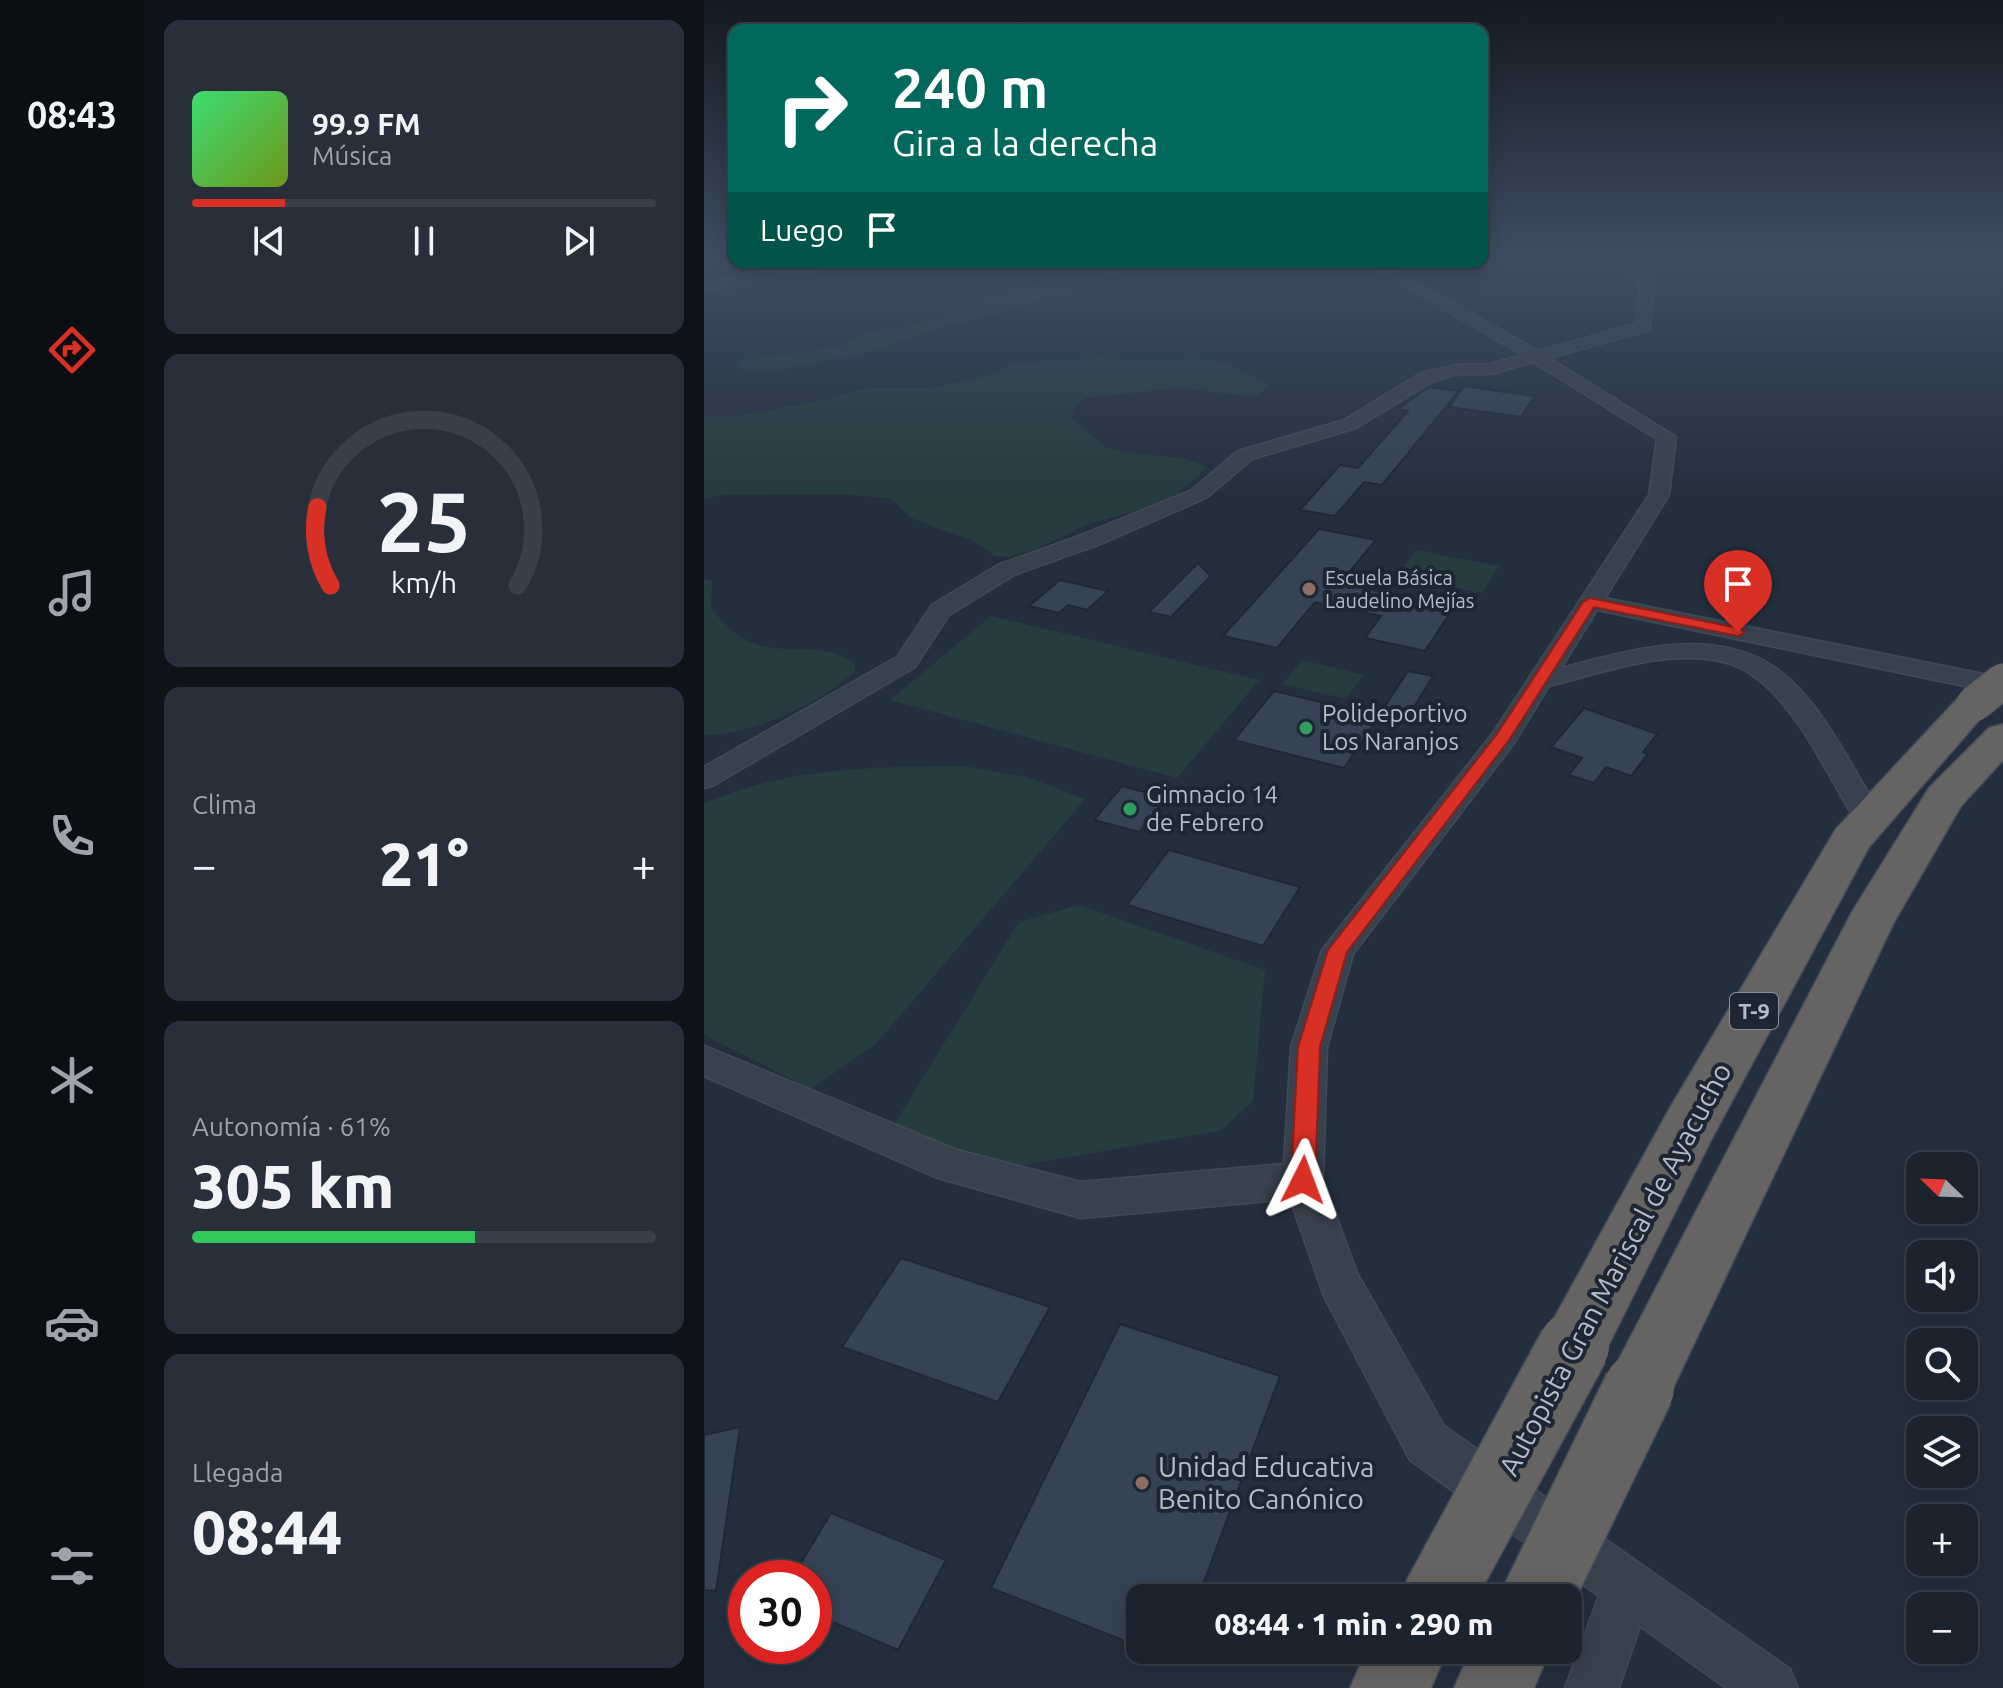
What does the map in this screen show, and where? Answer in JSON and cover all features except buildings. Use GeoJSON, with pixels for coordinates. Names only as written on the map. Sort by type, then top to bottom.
{"type":"FeatureCollection","features":[{"type":"Feature","properties":{"kind":"highway","name":"Autopista Gran Mariscal de Ayacucho"},"geometry":{"type":"LineString","coordinates":[[1445,1584],[1714,1082],[1851,839],[1996,702]]}},
{"type":"Feature","properties":{"kind":"highway","name":"T-9"},"geometry":{"type":"LineString","coordinates":[[1544,1584],[1869,924],[1944,798],[1996,702]]}},
{"type":"Feature","properties":{"kind":"highway"},"geometry":{"type":"LineString","coordinates":[[1389,1688],[1402,1664]]}},
{"type":"Feature","properties":{"kind":"highway"},"geometry":{"type":"LineString","coordinates":[[1493,1688],[1505,1664]]}},
{"type":"Feature","properties":{"kind":"street"},"geometry":{"type":"LineString","coordinates":[[1501,337],[1667,437],[1659,495],[1504,737],[1338,950],[1309,1047],[1303,1180],[1339,1282],[1427,1443],[1771,1688]]}},
{"type":"Feature","properties":{"kind":"street"},"geometry":{"type":"LineString","coordinates":[[704,779],[906,662],[940,610],[1006,570],[1095,538],[1199,494],[1245,455],[1350,424],[1427,377],[1456,370],[1491,369],[1609,337]]}},
{"type":"Feature","properties":{"kind":"street"},"geometry":{"type":"LineString","coordinates":[[1590,602],[1996,702]]}},
{"type":"Feature","properties":{"kind":"street"},"geometry":{"type":"LineString","coordinates":[[1539,681],[1645,656],[1704,653],[1740,661],[1765,672],[1802,713],[1869,819]]}},
{"type":"Feature","properties":{"kind":"street"},"geometry":{"type":"LineString","coordinates":[[704,1060],[952,1166],[1081,1200],[1303,1180]]}},
{"type":"Feature","properties":{"kind":"street"},"geometry":{"type":"LineString","coordinates":[[1592,1688],[1628,1587]]}},
{"type":"Feature","properties":{"kind":"green space"},"geometry":{"type":"Polygon","coordinates":[[[859,337],[913,337],[870,352],[768,372],[740,369],[736,361],[840,347],[859,337]]]}},
{"type":"Feature","properties":{"kind":"green space"},"geometry":{"type":"Polygon","coordinates":[[[1102,358],[1142,361],[1199,359],[1228,364],[1267,384],[1267,388],[1258,395],[1248,396],[1178,388],[1084,398],[1073,410],[1072,418],[1104,446],[1126,452],[1186,459],[1206,466],[1204,471],[1168,502],[1089,524],[1036,549],[1008,557],[995,556],[973,541],[911,518],[886,498],[839,494],[723,495],[704,499],[704,417],[741,415],[820,401],[868,388],[927,388],[985,377],[1012,365],[1102,358]]]}},
{"type":"Feature","properties":{"kind":"green space"},"geometry":{"type":"Polygon","coordinates":[[[1416,550],[1499,566],[1482,593],[1397,576],[1416,550]]]}},
{"type":"Feature","properties":{"kind":"green space"},"geometry":{"type":"Polygon","coordinates":[[[704,579],[712,581],[711,609],[740,636],[772,648],[813,650],[841,656],[855,663],[855,671],[824,695],[785,715],[743,730],[704,735],[704,579]]]}},
{"type":"Feature","properties":{"kind":"green space"},"geometry":{"type":"Polygon","coordinates":[[[991,616],[1259,680],[1177,778],[890,700],[991,616]]]}},
{"type":"Feature","properties":{"kind":"green space"},"geometry":{"type":"Polygon","coordinates":[[[1302,660],[1364,675],[1346,699],[1283,684],[1302,660]]]}},
{"type":"Feature","properties":{"kind":"green space"},"geometry":{"type":"Polygon","coordinates":[[[964,766],[1027,777],[1085,799],[876,1044],[811,1089],[704,1035],[704,804],[735,792],[798,776],[898,767],[964,766]]]}},
{"type":"Feature","properties":{"kind":"green space"},"geometry":{"type":"Polygon","coordinates":[[[1079,905],[1265,970],[1253,1101],[1220,1131],[993,1170],[890,1131],[1019,922],[1079,905]]]}},
{"type":"Feature","properties":{"kind":"place","name":"Escuela Básica Laudelino Mejías"},"geometry":{"type":"Point","coordinates":[1309,589]}},
{"type":"Feature","properties":{"kind":"place","name":"Polideportivo Los Naranjos"},"geometry":{"type":"Point","coordinates":[1306,728]}},
{"type":"Feature","properties":{"kind":"place","name":"Gimnacio 14 de Febrero"},"geometry":{"type":"Point","coordinates":[1130,809]}},
{"type":"Feature","properties":{"kind":"place","name":"Unidad Educativa Benito Canónico"},"geometry":{"type":"Point","coordinates":[1142,1483]}},
{"type":"Feature","properties":{"kind":"route"},"geometry":{"type":"LineString","coordinates":[[1303,1180],[1309,1047],[1338,950],[1504,737],[1590,602],[1738,632]]}}]}
